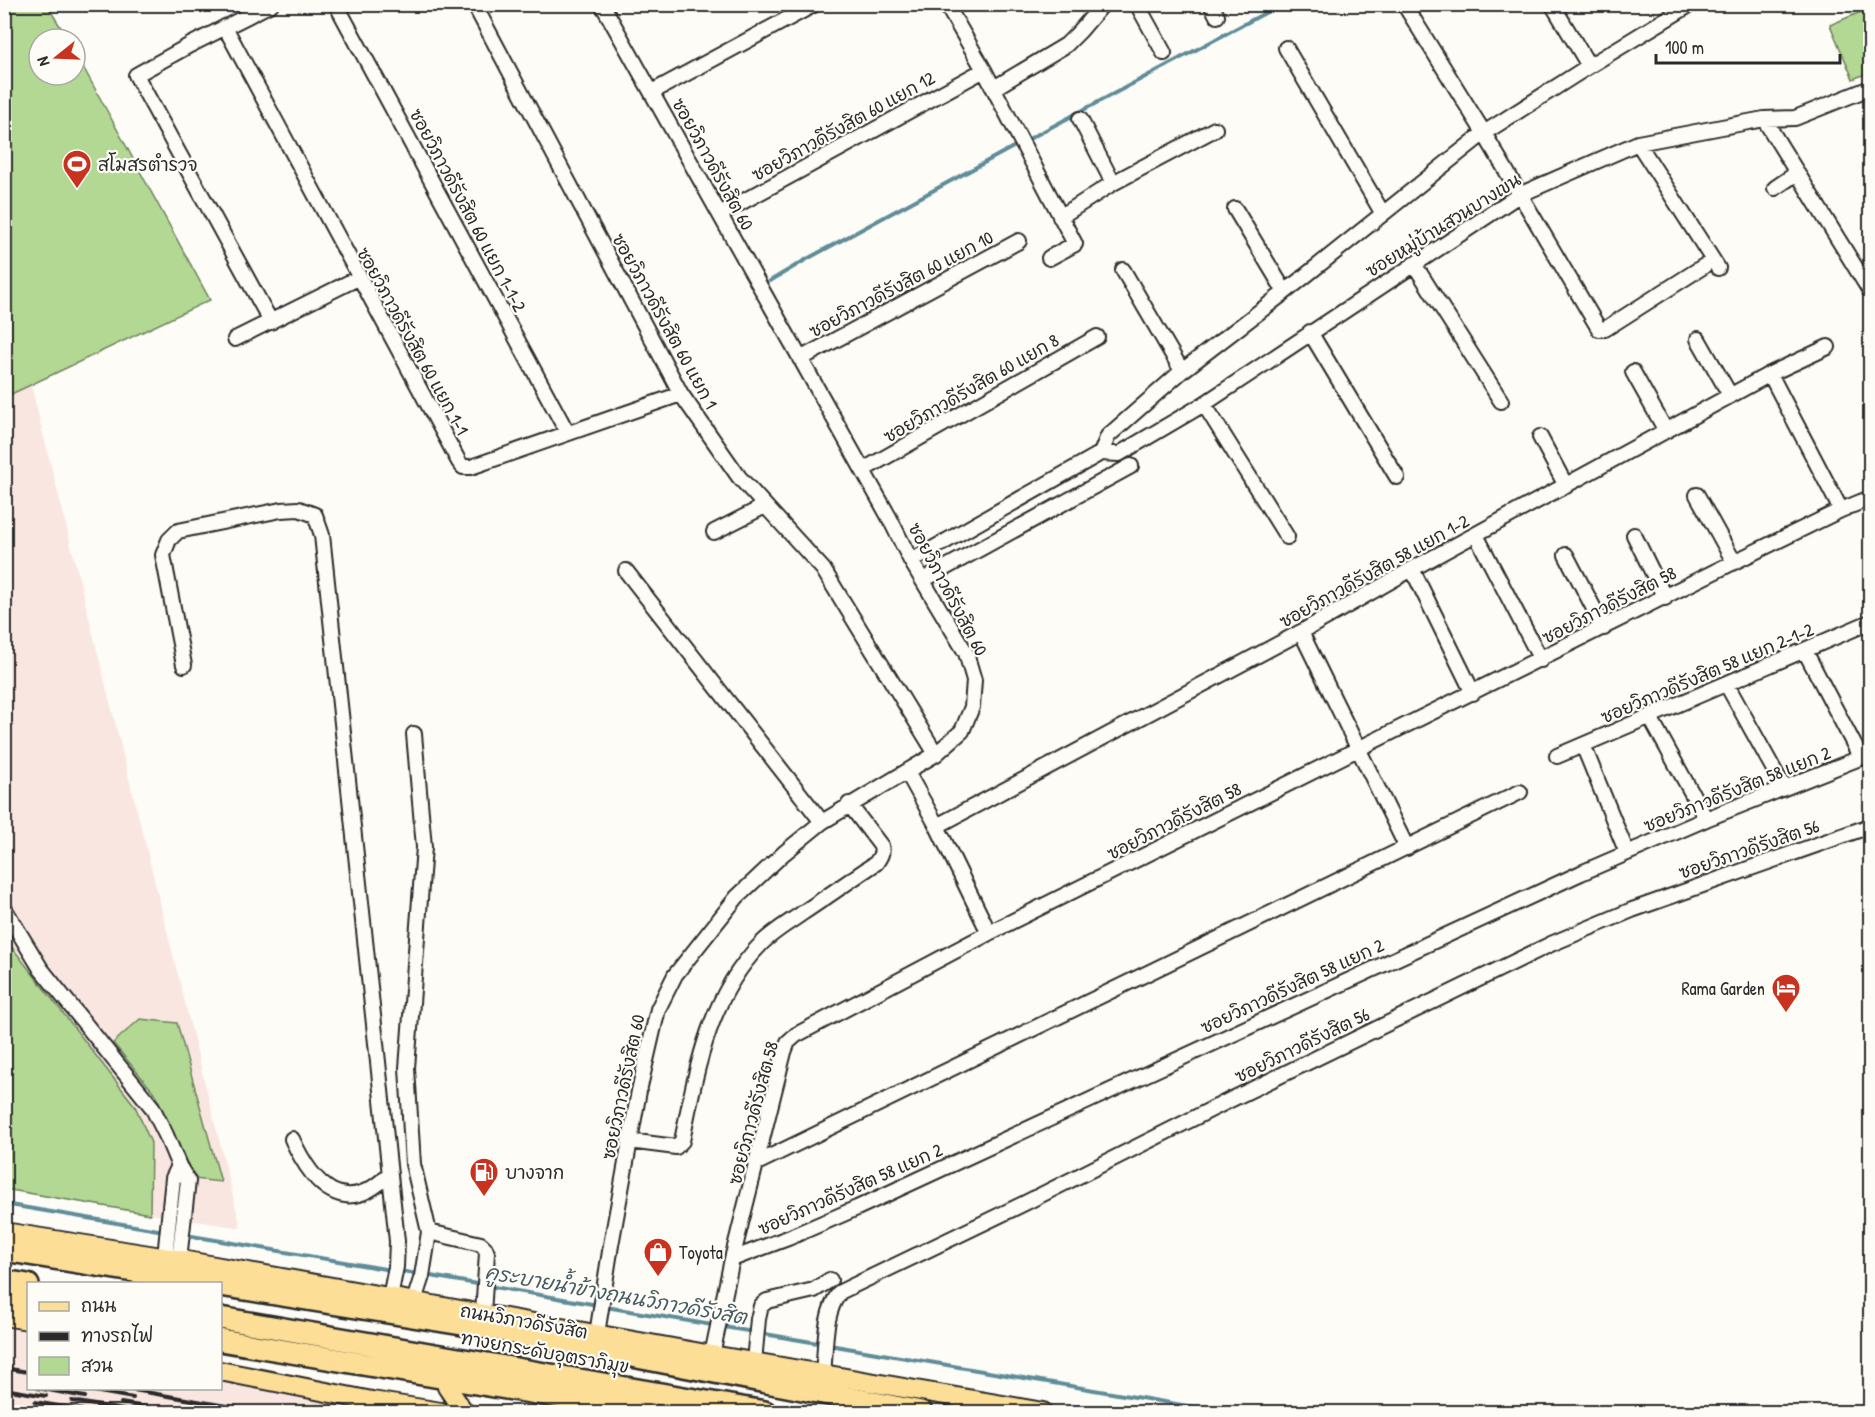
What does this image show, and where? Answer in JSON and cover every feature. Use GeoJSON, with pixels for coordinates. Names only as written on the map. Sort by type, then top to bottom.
{"type":"FeatureCollection","features":[{"type":"Feature","properties":{"kind":"highway"},"geometry":{"type":"LineString","coordinates":[[4,1250],[202,1282]]}},
{"type":"Feature","properties":{"kind":"highway"},"geometry":{"type":"LineString","coordinates":[[4,1262],[127,1282]]}},
{"type":"Feature","properties":{"kind":"highway"},"geometry":{"type":"LineString","coordinates":[[4,1281],[27,1285]]}},
{"type":"Feature","properties":{"kind":"highway","name":"ถนนวิภาวดีรังสิต"},"geometry":{"type":"LineString","coordinates":[[222,1285],[493,1329],[921,1413]]}},
{"type":"Feature","properties":{"kind":"highway","name":"ทางยกระดับอุตราภิมุข"},"geometry":{"type":"LineString","coordinates":[[222,1297],[493,1341],[868,1413]]}},
{"type":"Feature","properties":{"kind":"highway"},"geometry":{"type":"LineString","coordinates":[[4,1300],[27,1305]]}},
{"type":"Feature","properties":{"kind":"highway","name":"ทางยกระดับอุตราภิมุข"},"geometry":{"type":"LineString","coordinates":[[222,1318],[765,1413]]}},
{"type":"Feature","properties":{"kind":"highway"},"geometry":{"type":"LineString","coordinates":[[222,1340],[649,1413]]}},
{"type":"Feature","properties":{"kind":"main road","name":"ถนนวิภาวดีรังสิต"},"geometry":{"type":"LineString","coordinates":[[4,1232],[174,1242],[484,1305],[597,1334],[712,1355],[755,1353],[824,1365],[1043,1413]]}},
{"type":"Feature","properties":{"kind":"main road"},"geometry":{"type":"LineString","coordinates":[[4,1316],[27,1320]]}},
{"type":"Feature","properties":{"kind":"main road"},"geometry":{"type":"LineString","coordinates":[[222,1350],[595,1413]]}},
{"type":"Feature","properties":{"kind":"main road"},"geometry":{"type":"LineString","coordinates":[[222,1371],[441,1413]]}},
{"type":"Feature","properties":{"kind":"main road"},"geometry":{"type":"LineString","coordinates":[[447,1387],[464,1413]]}},
{"type":"Feature","properties":{"kind":"street"},"geometry":{"type":"LineString","coordinates":[[271,4],[136,75],[271,321]]}},
{"type":"Feature","properties":{"kind":"street","name":"ซอยวิภาวดีรังสิต 60 แยก 1-1-2"},"geometry":{"type":"LineString","coordinates":[[336,4],[567,432]]}},
{"type":"Feature","properties":{"kind":"street","name":"ซอยวิภาวดีรังสิต 60 แยก 1"},"geometry":{"type":"LineString","coordinates":[[474,4],[681,394],[739,477],[823,569],[936,754]]}},
{"type":"Feature","properties":{"kind":"street","name":"ซอยวิภาวดีรังสิต 60"},"geometry":{"type":"LineString","coordinates":[[597,1334],[629,1141],[658,1009],[675,975],[736,897],[822,822],[936,754],[962,731],[972,707],[974,680],[966,653],[911,561],[863,470],[602,4]]}},
{"type":"Feature","properties":{"kind":"street"},"geometry":{"type":"LineString","coordinates":[[652,92],[815,4]]}},
{"type":"Feature","properties":{"kind":"street"},"geometry":{"type":"LineString","coordinates":[[946,4],[984,70],[1075,244],[1049,258]]}},
{"type":"Feature","properties":{"kind":"street"},"geometry":{"type":"LineString","coordinates":[[993,88],[1066,45],[1103,4]]}},
{"type":"Feature","properties":{"kind":"street"},"geometry":{"type":"LineString","coordinates":[[1137,4],[1164,53]]}},
{"type":"Feature","properties":{"kind":"street"},"geometry":{"type":"LineString","coordinates":[[1404,4],[1484,133],[1599,329],[1605,328],[1711,267],[1638,143]]}},
{"type":"Feature","properties":{"kind":"street"},"geometry":{"type":"LineString","coordinates":[[1552,4],[1588,66]]}},
{"type":"Feature","properties":{"kind":"street","name":"ซอยหมู่บ้านสวนบางเขน"},"geometry":{"type":"LineString","coordinates":[[1101,453],[1108,436],[1182,371],[1484,133],[1588,66],[1691,4]]}},
{"type":"Feature","properties":{"kind":"street","name":"ซอยวิภาวดีรังสิต 60 แยก 1-1"},"geometry":{"type":"LineString","coordinates":[[225,27],[358,278],[463,467],[471,467],[681,394]]}},
{"type":"Feature","properties":{"kind":"street"},"geometry":{"type":"LineString","coordinates":[[1286,48],[1383,214]]}},
{"type":"Feature","properties":{"kind":"street","name":"ซอยวิภาวดีรังสิต 60 แยก 12"},"geometry":{"type":"LineString","coordinates":[[720,214],[984,70]]}},
{"type":"Feature","properties":{"kind":"street","name":"ซอยหมู่บ้านสวนบางเขน"},"geometry":{"type":"LineString","coordinates":[[911,561],[1101,453],[1119,454],[1204,404],[1519,195],[1638,143],[1764,118],[1795,118],[1870,87]]}},
{"type":"Feature","properties":{"kind":"street"},"geometry":{"type":"LineString","coordinates":[[1764,118],[1870,291]]}},
{"type":"Feature","properties":{"kind":"street"},"geometry":{"type":"LineString","coordinates":[[1080,119],[1113,183]]}},
{"type":"Feature","properties":{"kind":"street"},"geometry":{"type":"LineString","coordinates":[[1060,217],[1113,183],[1215,129]]}},
{"type":"Feature","properties":{"kind":"street"},"geometry":{"type":"LineString","coordinates":[[1775,188],[1797,173]]}},
{"type":"Feature","properties":{"kind":"street"},"geometry":{"type":"LineString","coordinates":[[1235,209],[1285,292]]}},
{"type":"Feature","properties":{"kind":"street","name":"ซอยวิภาวดีรังสิต 60 แยก 10"},"geometry":{"type":"LineString","coordinates":[[800,359],[1019,241]]}},
{"type":"Feature","properties":{"kind":"street"},"geometry":{"type":"LineString","coordinates":[[1414,264],[1501,401]]}},
{"type":"Feature","properties":{"kind":"street"},"geometry":{"type":"LineString","coordinates":[[1123,270],[1182,371]]}},
{"type":"Feature","properties":{"kind":"street"},"geometry":{"type":"LineString","coordinates":[[235,339],[358,278]]}},
{"type":"Feature","properties":{"kind":"street"},"geometry":{"type":"LineString","coordinates":[[1310,332],[1396,477]]}},
{"type":"Feature","properties":{"kind":"street","name":"ซอยวิภาวดีรังสิต 60 แยก 8"},"geometry":{"type":"LineString","coordinates":[[863,470],[1097,337]]}},
{"type":"Feature","properties":{"kind":"street"},"geometry":{"type":"LineString","coordinates":[[1698,339],[1730,395]]}},
{"type":"Feature","properties":{"kind":"street","name":"ซอยวิภาวดีรังสิต 58 แยก 1-2"},"geometry":{"type":"LineString","coordinates":[[937,826],[1301,632],[1730,395],[1828,347]]}},
{"type":"Feature","properties":{"kind":"street"},"geometry":{"type":"LineString","coordinates":[[1633,372],[1666,431]]}},
{"type":"Feature","properties":{"kind":"street"},"geometry":{"type":"LineString","coordinates":[[1770,374],[1840,510]]}},
{"type":"Feature","properties":{"kind":"street"},"geometry":{"type":"LineString","coordinates":[[1204,404],[1287,537]]}},
{"type":"Feature","properties":{"kind":"street"},"geometry":{"type":"LineString","coordinates":[[1540,437],[1566,486]]}},
{"type":"Feature","properties":{"kind":"street"},"geometry":{"type":"LineString","coordinates":[[923,580],[1131,466]]}},
{"type":"Feature","properties":{"kind":"street"},"geometry":{"type":"LineString","coordinates":[[1697,495],[1734,562]]}},
{"type":"Feature","properties":{"kind":"street","name":"ซอยวิภาวดีรังสิต 58"},"geometry":{"type":"LineString","coordinates":[[712,1355],[732,1259],[788,1042],[807,1028],[989,933],[1734,562],[1840,510],[1870,498]]}},
{"type":"Feature","properties":{"kind":"street"},"geometry":{"type":"LineString","coordinates":[[714,532],[765,506]]}},
{"type":"Feature","properties":{"kind":"street"},"geometry":{"type":"LineString","coordinates":[[184,664],[163,555],[169,540],[178,531],[281,510],[299,509],[315,515],[322,535],[347,782],[373,1000],[397,1241],[397,1260],[392,1288]]}},
{"type":"Feature","properties":{"kind":"street"},"geometry":{"type":"LineString","coordinates":[[1476,535],[1541,660]]}},
{"type":"Feature","properties":{"kind":"street"},"geometry":{"type":"LineString","coordinates":[[1634,535],[1665,598]]}},
{"type":"Feature","properties":{"kind":"street"},"geometry":{"type":"LineString","coordinates":[[1566,555],[1604,628]]}},
{"type":"Feature","properties":{"kind":"street"},"geometry":{"type":"LineString","coordinates":[[1412,569],[1473,693]]}},
{"type":"Feature","properties":{"kind":"street"},"geometry":{"type":"LineString","coordinates":[[626,571],[822,822]]}},
{"type":"Feature","properties":{"kind":"street","name":"ซอยวิภาวดีรังสิต 58 แยก 2-1-2"},"geometry":{"type":"LineString","coordinates":[[1557,756],[1870,622]]}},
{"type":"Feature","properties":{"kind":"street"},"geometry":{"type":"LineString","coordinates":[[1301,632],[1407,848]]}},
{"type":"Feature","properties":{"kind":"street"},"geometry":{"type":"LineString","coordinates":[[1805,651],[1866,756]]}},
{"type":"Feature","properties":{"kind":"street"},"geometry":{"type":"LineString","coordinates":[[1727,685],[1784,788]]}},
{"type":"Feature","properties":{"kind":"street"},"geometry":{"type":"LineString","coordinates":[[1650,717],[1706,819]]}},
{"type":"Feature","properties":{"kind":"street"},"geometry":{"type":"LineString","coordinates":[[414,734],[424,848],[407,1068],[413,1164],[429,1232],[417,1293]]}},
{"type":"Feature","properties":{"kind":"street"},"geometry":{"type":"LineString","coordinates":[[1583,745],[1627,853]]}},
{"type":"Feature","properties":{"kind":"street","name":"ซอยวิภาวดีรังสิต 58 แยก 2"},"geometry":{"type":"LineString","coordinates":[[732,1259],[857,1208],[1469,923],[1706,819],[1866,756]]}},
{"type":"Feature","properties":{"kind":"street"},"geometry":{"type":"LineString","coordinates":[[907,772],[937,826],[989,933]]}},
{"type":"Feature","properties":{"kind":"street"},"geometry":{"type":"LineString","coordinates":[[758,1163],[1520,792]]}},
{"type":"Feature","properties":{"kind":"street"},"geometry":{"type":"LineString","coordinates":[[629,1141],[666,1147],[676,1147],[682,1141],[702,1050],[721,1000],[736,976],[761,944],[876,863],[881,856],[881,846],[849,804]]}},
{"type":"Feature","properties":{"kind":"street","name":"ซอยวิภาวดีรังสิต 56"},"geometry":{"type":"LineString","coordinates":[[824,1365],[830,1314],[834,1300],[840,1292],[1551,944],[1632,910],[1870,826]]}},
{"type":"Feature","properties":{"kind":"street"},"geometry":{"type":"LineString","coordinates":[[4,908],[41,969],[152,1107],[179,1166],[173,1178],[174,1242]]}},
{"type":"Feature","properties":{"kind":"street"},"geometry":{"type":"LineString","coordinates":[[292,1138],[302,1161],[313,1175],[335,1193],[351,1197],[379,1184],[390,1173]]}},
{"type":"Feature","properties":{"kind":"street"},"geometry":{"type":"LineString","coordinates":[[429,1232],[481,1244],[485,1248],[487,1253],[484,1305]]}},
{"type":"Feature","properties":{"kind":"street"},"geometry":{"type":"LineString","coordinates":[[755,1353],[761,1306],[767,1300],[813,1290],[830,1280]]}},
{"type":"Feature","properties":{"kind":"shaded area"},"geometry":{"type":"Polygon","coordinates":[[[31,385],[241,1228],[150,1214],[151,1143],[135,1106],[5,937],[5,397],[31,385]]]}},
{"type":"Feature","properties":{"kind":"shaded area"},"geometry":{"type":"Polygon","coordinates":[[[4,1325],[27,1328],[27,1390],[222,1390],[222,1380],[408,1412],[5,1412],[4,1325]]]}},
{"type":"Feature","properties":{"kind":"shaded area"},"geometry":{"type":"Polygon","coordinates":[[[446,1399],[530,1412],[443,1412],[446,1399]]]}},
{"type":"Feature","properties":{"kind":"green space","name":"สโมสรตำรวจ"},"geometry":{"type":"Polygon","coordinates":[[[5,4],[47,5],[61,27],[27,27],[27,87],[87,87],[87,74],[210,300],[5,397],[5,4]]]}},
{"type":"Feature","properties":{"kind":"green space"},"geometry":{"type":"Polygon","coordinates":[[[1870,8],[1870,72],[1853,79],[1830,25],[1870,8]]]}},
{"type":"Feature","properties":{"kind":"green space"},"geometry":{"type":"Polygon","coordinates":[[[4,937],[135,1106],[151,1143],[150,1214],[5,1189],[4,937]]]}},
{"type":"Feature","properties":{"kind":"green space"},"geometry":{"type":"Polygon","coordinates":[[[140,1019],[177,1023],[221,1182],[194,1179],[156,1095],[113,1043],[140,1019]]]}},
{"type":"Feature","properties":{"kind":"waterway"},"geometry":{"type":"LineString","coordinates":[[1027,140],[1282,4]]}},
{"type":"Feature","properties":{"kind":"waterway"},"geometry":{"type":"LineString","coordinates":[[770,281],[1015,146]]}},
{"type":"Feature","properties":{"kind":"waterway","name":"คูระบายน้ำข้างถนนวิภาวดีรังสิต"},"geometry":{"type":"LineString","coordinates":[[4,1204],[164,1231]]}},
{"type":"Feature","properties":{"kind":"waterway","name":"คูระบายน้ำข้างถนนวิภาวดีรังสิต"},"geometry":{"type":"LineString","coordinates":[[186,1235],[391,1270]]}},
{"type":"Feature","properties":{"kind":"waterway","name":"คูระบายน้ำข้างถนนวิภาวดีรังสิต"},"geometry":{"type":"LineString","coordinates":[[399,1271],[418,1274]]}},
{"type":"Feature","properties":{"kind":"waterway","name":"คูระบายน้ำข้างถนนวิภาวดีรังสิต"},"geometry":{"type":"LineString","coordinates":[[425,1275],[598,1305]]}},
{"type":"Feature","properties":{"kind":"waterway","name":"คูระบายน้ำข้างถนนวิภาวดีรังสิต"},"geometry":{"type":"LineString","coordinates":[[606,1307],[1223,1412]]}},
{"type":"Feature","properties":{"kind":"railway"},"geometry":{"type":"LineString","coordinates":[[4,1368],[27,1372]]}},
{"type":"Feature","properties":{"kind":"railway"},"geometry":{"type":"LineString","coordinates":[[4,1389],[46,1396]]}},
{"type":"Feature","properties":{"kind":"railway"},"geometry":{"type":"LineString","coordinates":[[48,1390],[85,1397]]}},
{"type":"Feature","properties":{"kind":"railway"},"geometry":{"type":"LineString","coordinates":[[88,1390],[133,1398]]}},
{"type":"Feature","properties":{"kind":"railway"},"geometry":{"type":"LineString","coordinates":[[134,1390],[261,1412]]}},
{"type":"Feature","properties":{"kind":"railway"},"geometry":{"type":"LineString","coordinates":[[72,1401],[129,1411]]}},
{"type":"Feature","properties":{"kind":"railway"},"geometry":{"type":"LineString","coordinates":[[35,1402],[82,1410]]}},
{"type":"Feature","properties":{"kind":"railway"},"geometry":{"type":"LineString","coordinates":[[121,1403],[175,1412]]}},
{"type":"Feature","properties":{"kind":"railway"},"geometry":{"type":"LineString","coordinates":[[4,1406],[44,1412]]}},
{"type":"Feature","properties":{"kind":"place","name":"สโมสรตำรวจ"},"geometry":{"type":"Point","coordinates":[77,190]}},
{"type":"Feature","properties":{"kind":"place","name":"Rama Garden"},"geometry":{"type":"Point","coordinates":[1786,1014]}},
{"type":"Feature","properties":{"kind":"place","name":"บางจาก"},"geometry":{"type":"Point","coordinates":[484,1198]}},
{"type":"Feature","properties":{"kind":"place","name":"Toyota"},"geometry":{"type":"Point","coordinates":[658,1278]}}]}
